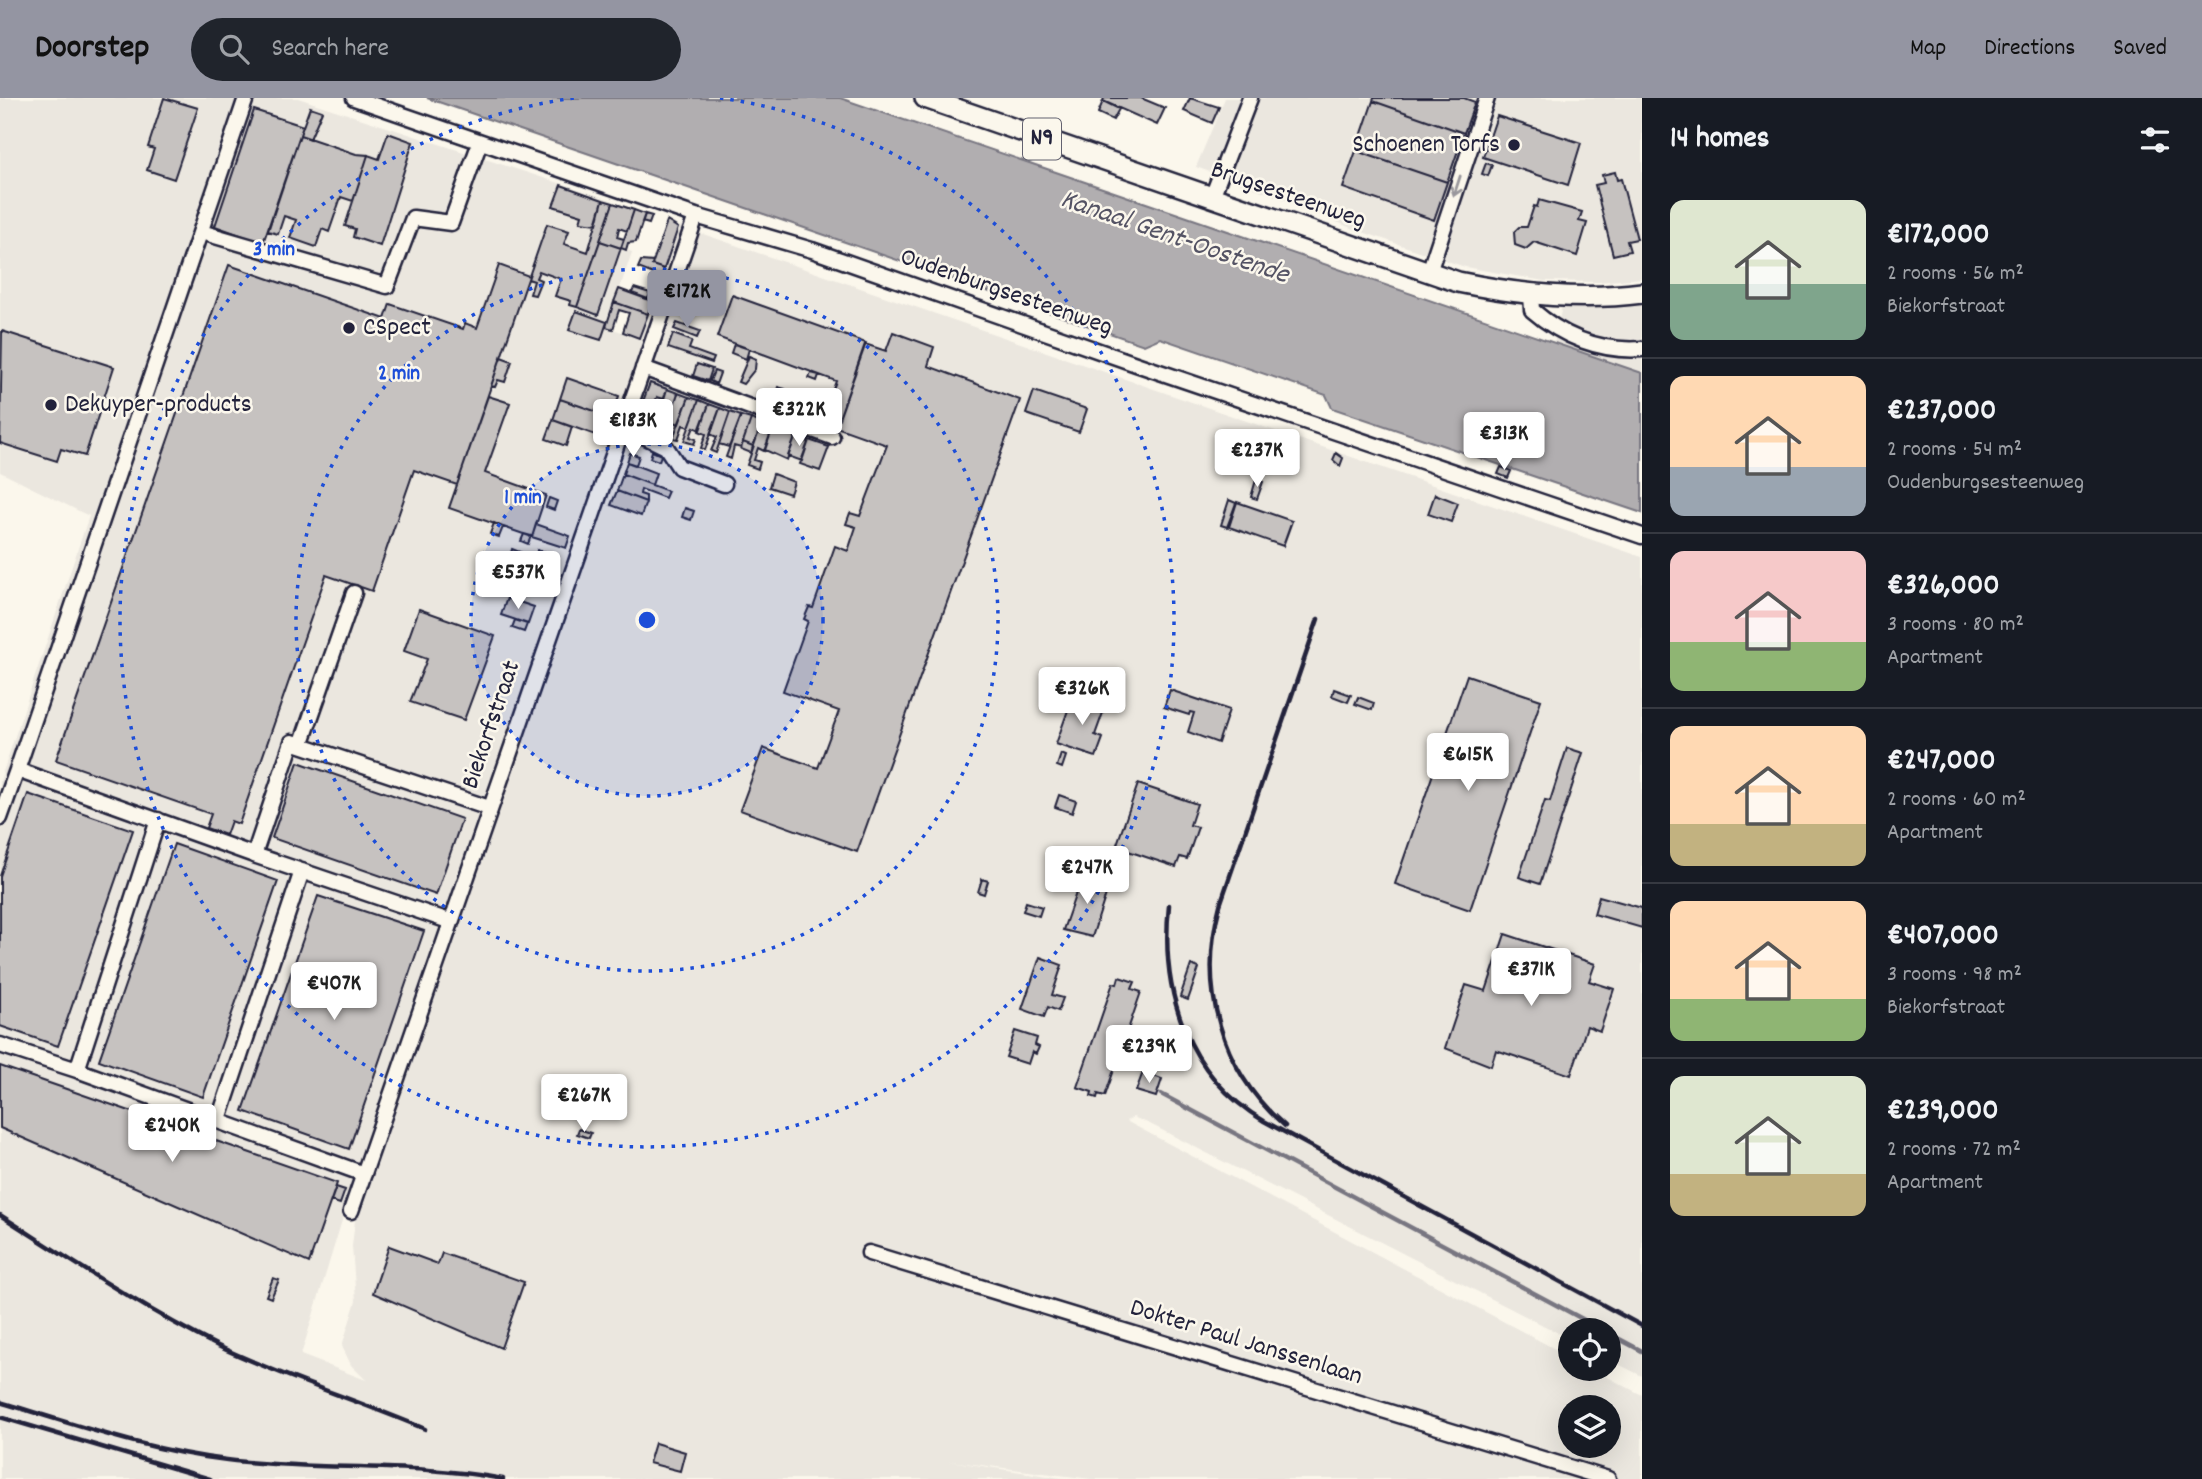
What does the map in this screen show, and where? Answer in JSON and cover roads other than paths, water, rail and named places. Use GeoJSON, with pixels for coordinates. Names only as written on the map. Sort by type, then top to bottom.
{"type":"FeatureCollection","features":[{"type":"Feature","properties":{"kind":"main road","name":"Brugsesteenweg"},"geometry":{"type":"LineString","coordinates":[[925,98],[955,103],[1212,197],[1429,272],[1496,290],[1531,295],[1563,298],[1642,293]]}},
{"type":"Feature","properties":{"kind":"street"},"geometry":{"type":"LineString","coordinates":[[0,818],[246,98]]}},
{"type":"Feature","properties":{"kind":"street","name":"Oudenburgsesteenweg"},"geometry":{"type":"LineString","coordinates":[[354,98],[695,216],[812,250],[1136,364],[1642,536]]}},
{"type":"Feature","properties":{"kind":"street"},"geometry":{"type":"LineString","coordinates":[[1212,197],[1250,98]]}},
{"type":"Feature","properties":{"kind":"street"},"geometry":{"type":"LineString","coordinates":[[1429,272],[1487,98]]}},
{"type":"Feature","properties":{"kind":"street"},"geometry":{"type":"LineString","coordinates":[[201,232],[387,286],[413,218],[451,223],[480,142]]}},
{"type":"Feature","properties":{"kind":"street","name":"Biekorfstraat"},"geometry":{"type":"LineString","coordinates":[[351,1211],[449,921],[695,216]]}},
{"type":"Feature","properties":{"kind":"street"},"geometry":{"type":"LineString","coordinates":[[1531,295],[1532,310],[1558,330],[1610,351],[1642,349]]}},
{"type":"Feature","properties":{"kind":"street"},"geometry":{"type":"LineString","coordinates":[[643,368],[832,437]]}},
{"type":"Feature","properties":{"kind":"street"},"geometry":{"type":"LineString","coordinates":[[623,426],[666,447],[679,467],[724,484]]}},
{"type":"Feature","properties":{"kind":"street"},"geometry":{"type":"LineString","coordinates":[[301,745],[354,593]]}},
{"type":"Feature","properties":{"kind":"street"},"geometry":{"type":"LineString","coordinates":[[254,855],[292,742],[489,808]]}},
{"type":"Feature","properties":{"kind":"street"},"geometry":{"type":"LineString","coordinates":[[17,770],[449,921]]}},
{"type":"Feature","properties":{"kind":"street"},"geometry":{"type":"LineString","coordinates":[[77,1070],[158,820]]}},
{"type":"Feature","properties":{"kind":"street"},"geometry":{"type":"LineString","coordinates":[[219,1119],[302,871]]}},
{"type":"Feature","properties":{"kind":"street"},"geometry":{"type":"LineString","coordinates":[[0,1045],[219,1119],[364,1174]]}},
{"type":"Feature","properties":{"kind":"street","name":"Dokter Paul Janssenlaan"},"geometry":{"type":"LineString","coordinates":[[869,1253],[1608,1479]]}},
{"type":"Feature","properties":{"kind":"water","name":"Kanaal Gent-Oostende"},"geometry":{"type":"Polygon","coordinates":[[[427,98],[840,98],[1642,373],[1642,513],[1332,408],[1326,395],[1160,338],[1144,345],[427,98]]]}},
{"type":"Feature","properties":{"kind":"waterway"},"geometry":{"type":"LineString","coordinates":[[1161,1094],[1581,1318]]}},
{"type":"Feature","properties":{"kind":"waterway"},"geometry":{"type":"LineString","coordinates":[[1621,1340],[1642,1351]]}},
{"type":"Feature","properties":{"kind":"railway"},"geometry":{"type":"LineString","coordinates":[[1285,1126],[1263,1104],[1244,1079],[1230,1053],[1220,1025],[1212,966],[1220,905],[1318,619]]}},
{"type":"Feature","properties":{"kind":"railway"},"geometry":{"type":"LineString","coordinates":[[1169,905],[1169,969],[1184,1028],[1197,1055],[1215,1080],[1237,1102],[1264,1121],[1642,1326]]}},
{"type":"Feature","properties":{"kind":"railway"},"geometry":{"type":"LineString","coordinates":[[0,1215],[135,1300],[218,1346],[425,1429]]}},
{"type":"Feature","properties":{"kind":"railway"},"geometry":{"type":"LineString","coordinates":[[0,1402],[112,1436],[198,1456],[261,1463],[434,1470],[503,1479]]}},
{"type":"Feature","properties":{"kind":"railway"},"geometry":{"type":"LineString","coordinates":[[0,1417],[210,1479]]}},
{"type":"Feature","properties":{"kind":"place","name":"Schoenen Torfs"},"geometry":{"type":"Point","coordinates":[1514,145]}},
{"type":"Feature","properties":{"kind":"place","name":"CSpect"},"geometry":{"type":"Point","coordinates":[349,328]}},
{"type":"Feature","properties":{"kind":"place","name":"Dekuyper-products"},"geometry":{"type":"Point","coordinates":[51,405]}}]}
